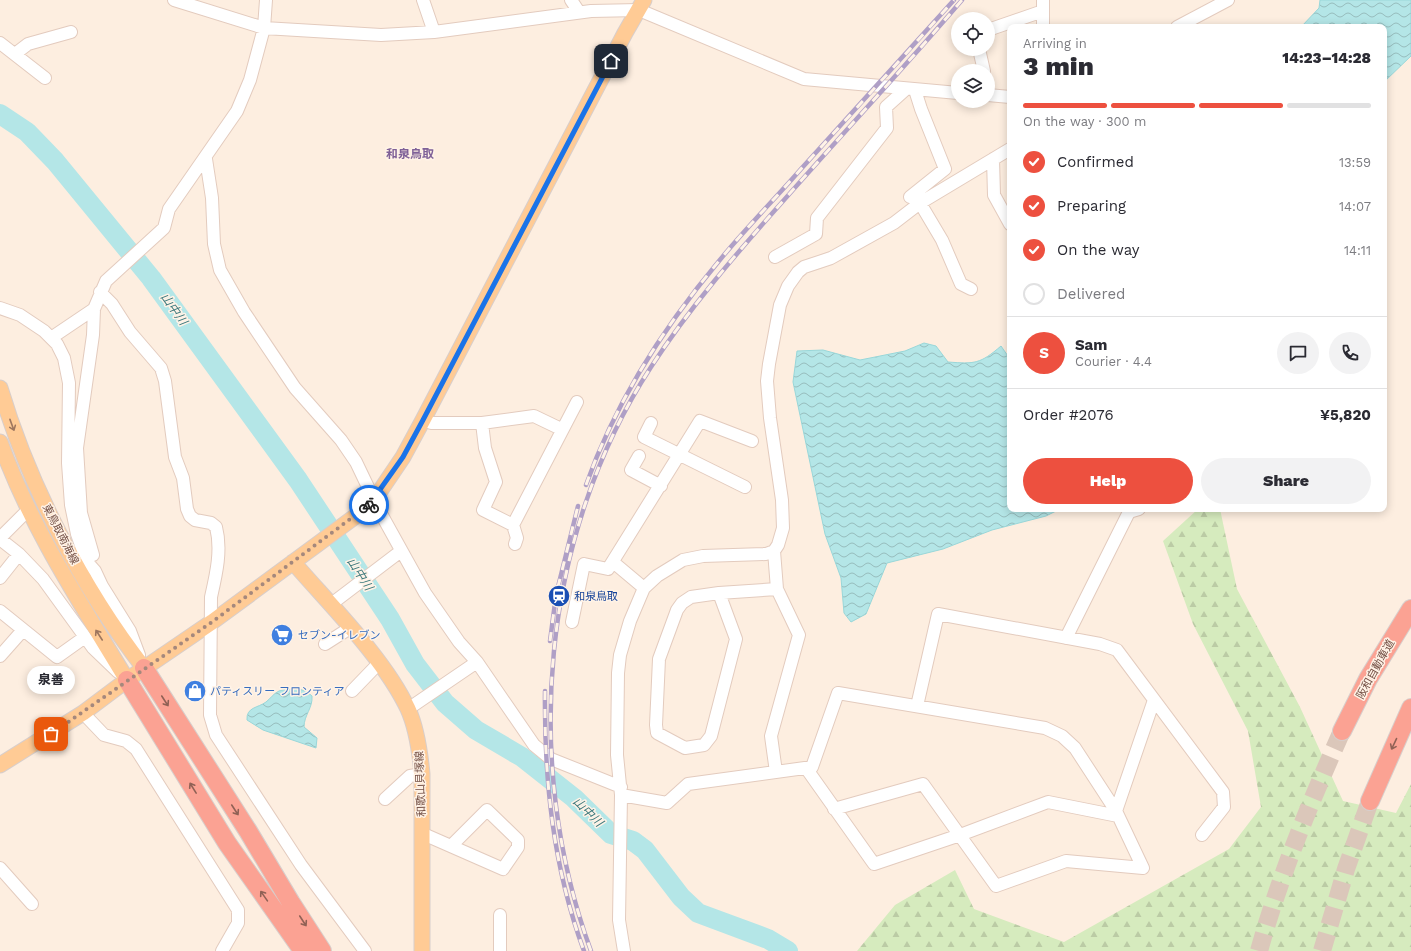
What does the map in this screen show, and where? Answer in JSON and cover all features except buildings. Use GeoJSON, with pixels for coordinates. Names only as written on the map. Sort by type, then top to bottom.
{"type":"FeatureCollection","features":[{"type":"Feature","properties":{"kind":"highway","name":"阪和自動車道"},"geometry":{"type":"LineString","coordinates":[[1342,731],[1368,679],[1411,609]]}},
{"type":"Feature","properties":{"kind":"highway"},"geometry":{"type":"LineString","coordinates":[[144,668],[248,831],[322,951]]}},
{"type":"Feature","properties":{"kind":"highway"},"geometry":{"type":"LineString","coordinates":[[127,680],[227,843],[303,951]]}},
{"type":"Feature","properties":{"kind":"highway"},"geometry":{"type":"LineString","coordinates":[[1370,800],[1411,708]]}},
{"type":"Feature","properties":{"kind":"main road"},"geometry":{"type":"LineString","coordinates":[[0,765],[84,713],[127,680],[212,622],[307,553],[369,505],[403,457],[642,5]]}},
{"type":"Feature","properties":{"kind":"main road","name":"東鳥取南海線"},"geometry":{"type":"LineString","coordinates":[[0,388],[20,448],[38,488],[92,593],[120,638],[144,668]]}},
{"type":"Feature","properties":{"kind":"main road","name":"東鳥取南海線"},"geometry":{"type":"LineString","coordinates":[[0,442],[28,510],[73,593],[127,680]]}},
{"type":"Feature","properties":{"kind":"main road","name":"和歌山貝塚線"},"geometry":{"type":"LineString","coordinates":[[293,562],[335,601],[350,628],[379,663],[393,683],[414,706],[422,774],[422,951]]}},
{"type":"Feature","properties":{"kind":"street"},"geometry":{"type":"LineString","coordinates":[[174,0],[264,28],[381,35],[434,32],[642,5],[804,79],[951,92]]}},
{"type":"Feature","properties":{"kind":"street"},"geometry":{"type":"LineString","coordinates":[[92,593],[96,566],[81,513],[77,468],[78,438],[83,415],[94,309],[106,281],[164,228],[169,209],[206,158],[237,111],[250,80],[264,28],[266,0]]}},
{"type":"Feature","properties":{"kind":"street"},"geometry":{"type":"LineString","coordinates":[[423,0],[434,32]]}},
{"type":"Feature","properties":{"kind":"street"},"geometry":{"type":"LineString","coordinates":[[571,0],[579,12]]}},
{"type":"Feature","properties":{"kind":"street"},"geometry":{"type":"LineString","coordinates":[[1184,24],[1228,0]]}},
{"type":"Feature","properties":{"kind":"street"},"geometry":{"type":"LineString","coordinates":[[995,27],[1043,6],[1043,24]]}},
{"type":"Feature","properties":{"kind":"street"},"geometry":{"type":"LineString","coordinates":[[15,54],[28,44],[71,32]]}},
{"type":"Feature","properties":{"kind":"street"},"geometry":{"type":"LineString","coordinates":[[0,43],[45,78]]}},
{"type":"Feature","properties":{"kind":"street"},"geometry":{"type":"LineString","coordinates":[[776,772],[771,736],[799,635],[777,588],[774,551],[782,534],[782,514],[767,382],[770,355],[783,296],[793,278],[804,267],[831,258],[894,223],[945,168],[921,109],[911,89]]}},
{"type":"Feature","properties":{"kind":"street"},"geometry":{"type":"LineString","coordinates":[[775,257],[816,234],[817,218],[887,128],[886,107],[911,89]]}},
{"type":"Feature","properties":{"kind":"street"},"geometry":{"type":"LineString","coordinates":[[995,94],[1007,96]]}},
{"type":"Feature","properties":{"kind":"street"},"geometry":{"type":"LineString","coordinates":[[915,200],[993,160],[1007,151]]}},
{"type":"Feature","properties":{"kind":"street"},"geometry":{"type":"LineString","coordinates":[[206,158],[212,198],[214,244],[220,270],[244,312],[295,388],[349,450],[369,505],[401,551],[425,593],[459,642],[477,662],[527,737],[542,753],[562,764],[621,791],[667,803],[688,784],[812,767],[838,693],[1045,728],[1062,736],[1074,748],[1117,814],[1143,868],[1066,861],[996,886],[924,784],[834,809]]}},
{"type":"Feature","properties":{"kind":"street"},"geometry":{"type":"LineString","coordinates":[[993,160],[994,195],[1007,219]]}},
{"type":"Feature","properties":{"kind":"street"},"geometry":{"type":"LineString","coordinates":[[915,200],[942,240],[961,284],[970,289]]}},
{"type":"Feature","properties":{"kind":"street"},"geometry":{"type":"LineString","coordinates":[[100,292],[112,304],[130,332],[161,368],[165,380],[175,457],[183,478],[187,509],[190,516],[196,520],[211,523],[216,527],[217,566],[216,581],[212,597],[210,715],[216,735],[297,859],[365,951]]}},
{"type":"Feature","properties":{"kind":"street"},"geometry":{"type":"LineString","coordinates":[[0,308],[25,318],[51,338],[64,358],[69,383],[68,463],[73,519],[87,562],[96,573],[130,632],[144,668]]}},
{"type":"Feature","properties":{"kind":"street"},"geometry":{"type":"LineString","coordinates":[[51,338],[94,309]]}},
{"type":"Feature","properties":{"kind":"street"},"geometry":{"type":"LineString","coordinates":[[514,544],[517,538],[513,525],[561,429],[577,402]]}},
{"type":"Feature","properties":{"kind":"street"},"geometry":{"type":"LineString","coordinates":[[423,420],[431,423],[482,423],[518,413],[534,416],[561,429]]}},
{"type":"Feature","properties":{"kind":"street"},"geometry":{"type":"LineString","coordinates":[[572,622],[584,564],[608,569],[700,421],[752,441]]}},
{"type":"Feature","properties":{"kind":"street"},"geometry":{"type":"LineString","coordinates":[[482,423],[485,448],[496,482],[482,510],[513,525]]}},
{"type":"Feature","properties":{"kind":"street"},"geometry":{"type":"LineString","coordinates":[[651,423],[644,437],[745,487]]}},
{"type":"Feature","properties":{"kind":"street"},"geometry":{"type":"LineString","coordinates":[[639,456],[631,470],[661,486]]}},
{"type":"Feature","properties":{"kind":"street"},"geometry":{"type":"LineString","coordinates":[[28,510],[0,538],[19,554],[43,579],[93,648],[127,680]]}},
{"type":"Feature","properties":{"kind":"street"},"geometry":{"type":"LineString","coordinates":[[1066,638],[1129,512]]}},
{"type":"Feature","properties":{"kind":"street"},"geometry":{"type":"LineString","coordinates":[[335,601],[401,551]]}},
{"type":"Feature","properties":{"kind":"street"},"geometry":{"type":"LineString","coordinates":[[624,951],[619,897],[621,791],[617,755],[618,665],[630,621],[644,588],[657,576],[682,560],[703,556],[766,554],[774,551]]}},
{"type":"Feature","properties":{"kind":"street"},"geometry":{"type":"LineString","coordinates":[[0,578],[19,554]]}},
{"type":"Feature","properties":{"kind":"street"},"geometry":{"type":"LineString","coordinates":[[613,562],[644,588]]}},
{"type":"Feature","properties":{"kind":"street"},"geometry":{"type":"LineString","coordinates":[[719,593],[736,639],[711,736],[704,745],[698,748],[685,748],[657,733],[656,701],[658,659],[677,610],[682,602],[690,597],[719,593],[777,588]]}},
{"type":"Feature","properties":{"kind":"street"},"geometry":{"type":"LineString","coordinates":[[0,611],[57,657],[85,637]]}},
{"type":"Feature","properties":{"kind":"street"},"geometry":{"type":"LineString","coordinates":[[917,706],[938,614],[1100,644],[1117,650],[1223,792],[1224,807],[1202,835]]}},
{"type":"Feature","properties":{"kind":"street"},"geometry":{"type":"LineString","coordinates":[[325,644],[350,628]]}},
{"type":"Feature","properties":{"kind":"street"},"geometry":{"type":"LineString","coordinates":[[0,656],[23,630]]}},
{"type":"Feature","properties":{"kind":"street"},"geometry":{"type":"LineString","coordinates":[[414,706],[477,662]]}},
{"type":"Feature","properties":{"kind":"street"},"geometry":{"type":"LineString","coordinates":[[352,691],[379,663]]}},
{"type":"Feature","properties":{"kind":"street"},"geometry":{"type":"LineString","coordinates":[[1117,814],[1154,700]]}},
{"type":"Feature","properties":{"kind":"street"},"geometry":{"type":"LineString","coordinates":[[84,713],[104,734],[126,741],[136,749],[238,910],[238,923],[222,951]]}},
{"type":"Feature","properties":{"kind":"street"},"geometry":{"type":"LineString","coordinates":[[806,768],[874,864],[960,835],[1048,802],[1117,814]]}},
{"type":"Feature","properties":{"kind":"street"},"geometry":{"type":"LineString","coordinates":[[385,799],[410,776],[422,774]]}},
{"type":"Feature","properties":{"kind":"street"},"geometry":{"type":"LineString","coordinates":[[421,833],[450,846],[503,869],[518,847],[518,840],[487,810],[450,846]]}},
{"type":"Feature","properties":{"kind":"street"},"geometry":{"type":"LineString","coordinates":[[0,868],[32,904]]}},
{"type":"Feature","properties":{"kind":"street"},"geometry":{"type":"LineString","coordinates":[[500,915],[500,951]]}},
{"type":"Feature","properties":{"kind":"green space"},"geometry":{"type":"Polygon","coordinates":[[[1195,512],[1221,512],[1237,589],[1300,707],[1343,801],[1396,813],[1411,784],[1411,951],[857,951],[895,905],[955,870],[974,909],[1064,942],[1229,849],[1261,807],[1248,731],[1193,624],[1163,541],[1195,512]]]}},
{"type":"Feature","properties":{"kind":"water"},"geometry":{"type":"Polygon","coordinates":[[[1320,0],[1411,0],[1411,56],[1387,79],[1387,24],[1304,24],[1319,8],[1320,0]]]}},
{"type":"Feature","properties":{"kind":"water"},"geometry":{"type":"Polygon","coordinates":[[[924,343],[936,346],[948,362],[971,363],[982,360],[1001,346],[1007,355],[1007,512],[1054,512],[1046,516],[992,530],[943,549],[887,563],[866,614],[851,622],[844,613],[841,578],[825,534],[793,382],[797,351],[823,350],[860,360],[905,351],[924,343]]]}},
{"type":"Feature","properties":{"kind":"water"},"geometry":{"type":"Polygon","coordinates":[[[286,689],[306,691],[312,696],[304,727],[317,738],[316,748],[263,730],[247,720],[250,710],[266,702],[277,692],[286,689]]]}},
{"type":"Feature","properties":{"kind":"waterway","name":"山中川"},"geometry":{"type":"LineString","coordinates":[[0,114],[27,132],[55,161],[151,278],[298,480],[390,619],[415,664],[445,703],[476,730],[522,757],[574,798],[611,834],[633,841],[645,850],[681,897],[698,913],[768,939],[788,951]]}},
{"type":"Feature","properties":{"kind":"tunnel"},"geometry":{"type":"LineString","coordinates":[[1259,951],[1276,895],[1296,840],[1342,731]]}},
{"type":"Feature","properties":{"kind":"tunnel"},"geometry":{"type":"LineString","coordinates":[[1322,951],[1346,869],[1370,801]]}},
{"type":"Feature","properties":{"kind":"railway"},"geometry":{"type":"LineString","coordinates":[[586,485],[611,425],[642,367],[698,286],[739,237],[954,0]]}},
{"type":"Feature","properties":{"kind":"railway"},"geometry":{"type":"LineString","coordinates":[[591,951],[569,879],[556,804],[551,728],[554,652],[565,576],[586,503],[614,433],[651,367],[681,323],[748,240],[962,0]]}},
{"type":"Feature","properties":{"kind":"railway"},"geometry":{"type":"LineString","coordinates":[[550,641],[556,595],[578,506]]}},
{"type":"Feature","properties":{"kind":"railway"},"geometry":{"type":"LineString","coordinates":[[545,691],[546,757],[552,823],[565,887],[573,919],[584,951]]}},
{"type":"Feature","properties":{"kind":"way so far"},"geometry":{"type":"LineString","coordinates":[[51,734],[84,713],[135,674],[212,622],[307,553],[369,505]]}},
{"type":"Feature","properties":{"kind":"place","name":"和泉鳥取"},"geometry":{"type":"Point","coordinates":[559,596]}},
{"type":"Feature","properties":{"kind":"place","name":"セブン-イレブン"},"geometry":{"type":"Point","coordinates":[282,635]}},
{"type":"Feature","properties":{"kind":"place","name":"パティスリー フロンティア"},"geometry":{"type":"Point","coordinates":[195,691]}},
{"type":"Feature","properties":{"kind":"place","name":"泉善"},"geometry":{"type":"Point","coordinates":[51,734]}},
{"type":"Feature","properties":{"kind":"district","name":"和泉鳥取"},"geometry":{"type":"Point","coordinates":[410,154]}},
{"type":"Feature","properties":{"kind":"route"},"geometry":{"type":"LineString","coordinates":[[369,505],[403,457],[611,61]]}}]}
